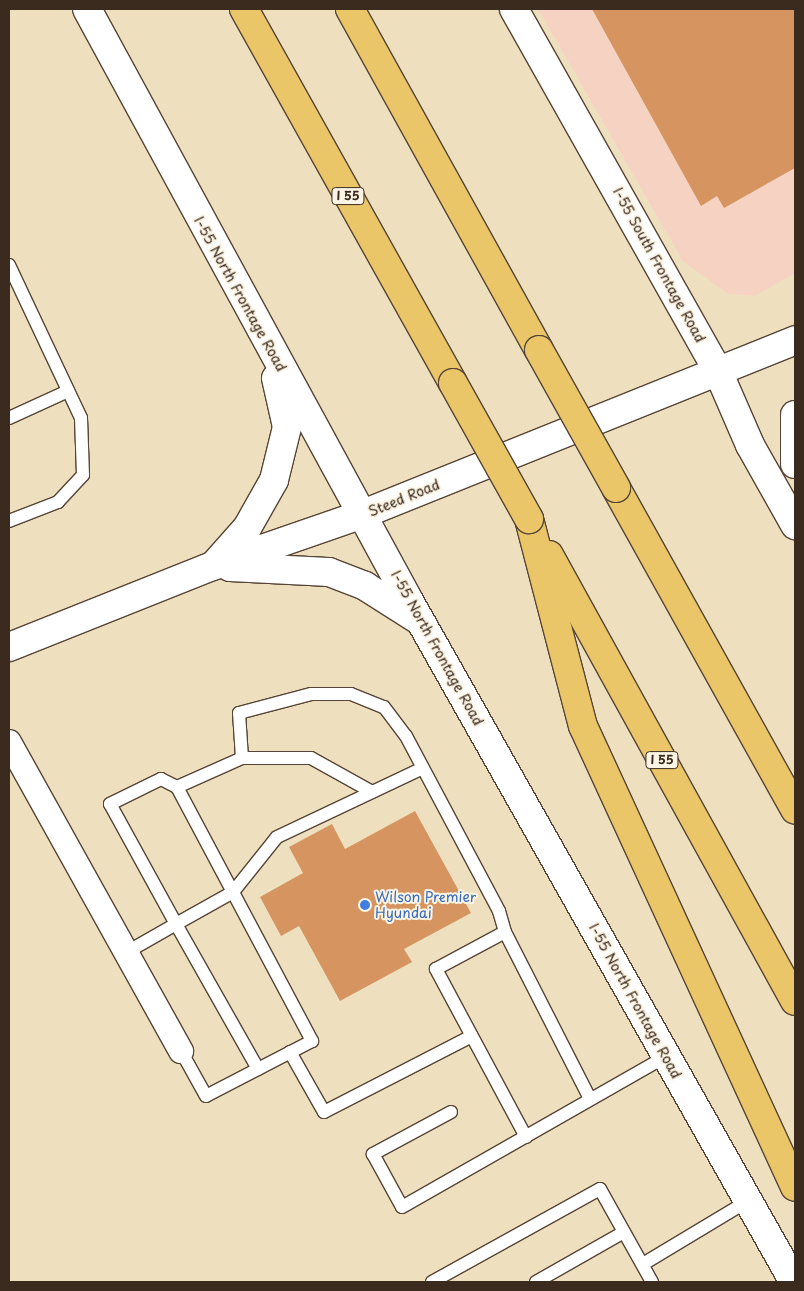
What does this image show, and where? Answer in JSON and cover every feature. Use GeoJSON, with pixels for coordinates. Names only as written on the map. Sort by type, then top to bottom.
{"type":"FeatureCollection","features":[{"type":"Feature","properties":{"kind":"highway","name":"I 55"},"geometry":{"type":"LineString","coordinates":[[244,9],[529,519],[795,1001]]}},
{"type":"Feature","properties":{"kind":"highway"},"geometry":{"type":"LineString","coordinates":[[350,9],[795,810]]}},
{"type":"Feature","properties":{"kind":"highway"},"geometry":{"type":"LineString","coordinates":[[529,519],[583,726],[795,1187]]}},
{"type":"Feature","properties":{"kind":"street","name":"I-55 North Frontage Road"},"geometry":{"type":"LineString","coordinates":[[87,9],[269,347],[422,623],[665,1057],[794,1282]]}},
{"type":"Feature","properties":{"kind":"street","name":"I-55 South Frontage Road"},"geometry":{"type":"LineString","coordinates":[[514,9],[717,369],[750,445],[795,525]]}},
{"type":"Feature","properties":{"kind":"street","name":"Steed Road"},"geometry":{"type":"LineString","coordinates":[[9,647],[213,566],[363,514],[717,369],[795,340]]}},
{"type":"Feature","properties":{"kind":"street"},"geometry":{"type":"LineString","coordinates":[[213,566],[247,528],[274,480],[287,426],[269,347]]}},
{"type":"Feature","properties":{"kind":"street"},"geometry":{"type":"LineString","coordinates":[[795,415],[795,464]]}},
{"type":"Feature","properties":{"kind":"street"},"geometry":{"type":"LineString","coordinates":[[213,566],[329,572],[402,606],[422,623]]}},
{"type":"Feature","properties":{"kind":"street"},"geometry":{"type":"LineString","coordinates":[[9,742],[180,1050]]}},
{"type":"Feature","properties":{"kind":"lane"},"geometry":{"type":"LineString","coordinates":[[9,265],[81,418],[83,474],[58,502],[9,521]]}},
{"type":"Feature","properties":{"kind":"lane"},"geometry":{"type":"LineString","coordinates":[[9,418],[68,391]]}},
{"type":"Feature","properties":{"kind":"lane"},"geometry":{"type":"LineString","coordinates":[[242,758],[239,713],[311,694],[351,694],[384,707],[423,768],[499,911],[505,932],[589,1098]]}},
{"type":"Feature","properties":{"kind":"lane"},"geometry":{"type":"LineString","coordinates":[[177,787],[242,758],[311,758],[372,792]]}},
{"type":"Feature","properties":{"kind":"lane"},"geometry":{"type":"LineString","coordinates":[[127,952],[233,892],[277,837],[423,768]]}},
{"type":"Feature","properties":{"kind":"lane"},"geometry":{"type":"LineString","coordinates":[[180,1050],[206,1096],[312,1041],[177,787],[161,779],[110,804],[258,1069]]}},
{"type":"Feature","properties":{"kind":"lane"},"geometry":{"type":"LineString","coordinates":[[505,932],[436,969],[526,1136]]}},
{"type":"Feature","properties":{"kind":"lane"},"geometry":{"type":"LineString","coordinates":[[290,1052],[324,1112],[472,1036]]}},
{"type":"Feature","properties":{"kind":"lane"},"geometry":{"type":"LineString","coordinates":[[451,1112],[373,1154],[402,1207],[589,1098],[665,1057]]}},
{"type":"Feature","properties":{"kind":"lane"},"geometry":{"type":"LineString","coordinates":[[432,1282],[600,1190],[652,1282]]}},
{"type":"Feature","properties":{"kind":"lane"},"geometry":{"type":"LineString","coordinates":[[642,1264],[748,1201]]}},
{"type":"Feature","properties":{"kind":"lane"},"geometry":{"type":"LineString","coordinates":[[536,1282],[624,1232]]}},
{"type":"Feature","properties":{"kind":"shaded area"},"geometry":{"type":"Polygon","coordinates":[[[538,9],[795,9],[795,273],[755,296],[728,294],[683,261],[538,9]]]}},
{"type":"Feature","properties":{"kind":"building"},"geometry":{"type":"Polygon","coordinates":[[[592,9],[795,9],[795,168],[724,208],[717,196],[701,206],[592,9]]]}},
{"type":"Feature","properties":{"kind":"building","name":"Wilson Premier Hyundai"},"geometry":{"type":"Polygon","coordinates":[[[415,811],[471,913],[404,949],[412,962],[340,1001],[299,926],[281,936],[260,897],[303,873],[289,847],[332,824],[345,849],[415,811]]]}},
{"type":"Feature","properties":{"kind":"place","name":"Wilson Premier Hyundai"},"geometry":{"type":"Point","coordinates":[365,905]}}]}
